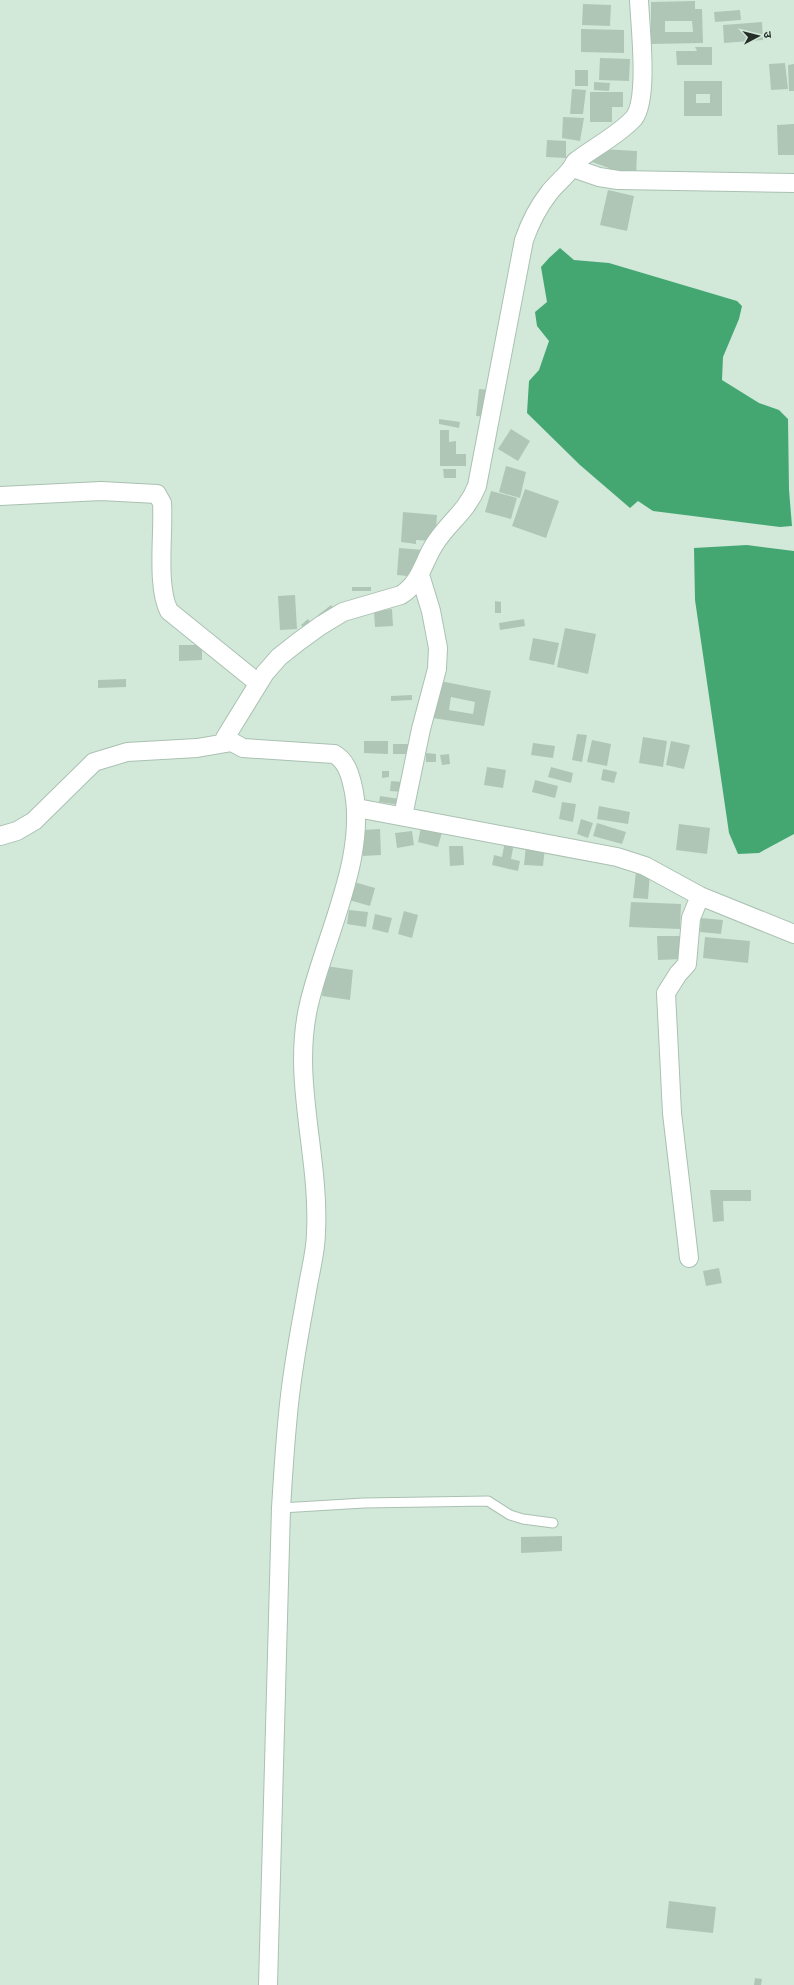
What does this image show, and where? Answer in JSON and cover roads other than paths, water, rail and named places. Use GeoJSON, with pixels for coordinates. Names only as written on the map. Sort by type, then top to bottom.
{"type":"FeatureCollection","features":[{"type":"Feature","properties":{"kind":"street"},"geometry":{"type":"LineString","coordinates":[[268,1985],[281,1508],[286,1434],[293,1374],[316,1231],[306,1102],[304,1030],[316,976],[336,917],[351,859],[357,827],[357,808],[351,776],[345,763],[334,754],[244,748],[225,738],[258,683],[279,657],[320,626],[342,612],[401,595],[409,590],[420,575],[434,545],[472,500],[477,486],[524,240],[538,208],[549,192],[573,168],[575,162],[626,125],[638,111],[642,90],[639,0]]}},
{"type":"Feature","properties":{"kind":"street"},"geometry":{"type":"LineString","coordinates":[[573,168],[599,178],[618,180],[794,183]]}},
{"type":"Feature","properties":{"kind":"street"},"geometry":{"type":"LineString","coordinates":[[0,496],[101,491],[157,494],[162,503],[163,576],[165,603],[169,611],[258,683]]}},
{"type":"Feature","properties":{"kind":"street"},"geometry":{"type":"LineString","coordinates":[[403,816],[421,729],[437,669],[438,648],[433,619],[420,575]]}},
{"type":"Feature","properties":{"kind":"street"},"geometry":{"type":"LineString","coordinates":[[0,836],[17,831],[34,821],[94,762],[127,752],[197,748],[232,742]]}},
{"type":"Feature","properties":{"kind":"street"},"geometry":{"type":"LineString","coordinates":[[357,808],[617,857],[645,866],[700,896],[794,934]]}},
{"type":"Feature","properties":{"kind":"street"},"geometry":{"type":"LineString","coordinates":[[689,1258],[672,1113],[666,993],[678,974],[687,964],[691,918],[700,896]]}},
{"type":"Feature","properties":{"kind":"lane"},"geometry":{"type":"LineString","coordinates":[[281,1508],[364,1503],[488,1501],[510,1516],[554,1523]]}}]}
